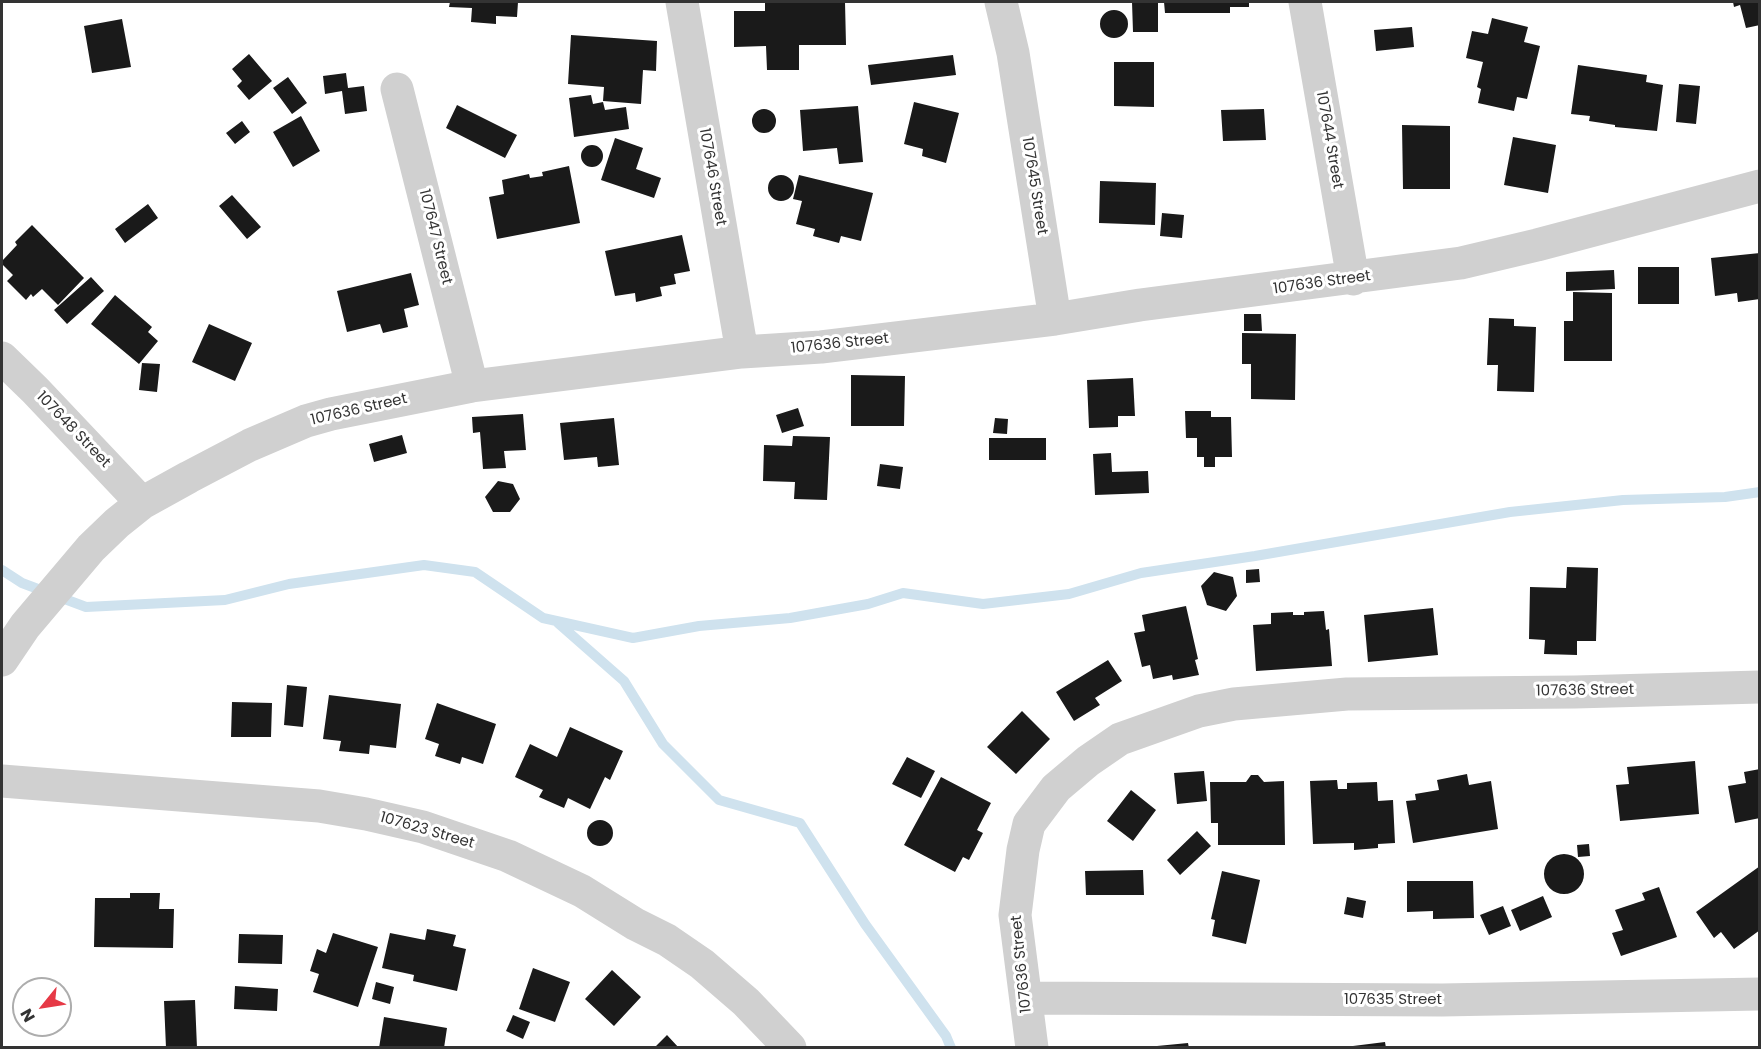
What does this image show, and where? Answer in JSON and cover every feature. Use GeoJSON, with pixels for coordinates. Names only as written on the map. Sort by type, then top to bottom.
{"type":"FeatureCollection","features":[{"type":"Feature","properties":{"kind":"street","name":"107646 Street"},"geometry":{"type":"LineString","coordinates":[[682,2],[742,352]]}},
{"type":"Feature","properties":{"kind":"street","name":"107645 Street"},"geometry":{"type":"LineString","coordinates":[[1001,2],[1013,53],[1055,319]]}},
{"type":"Feature","properties":{"kind":"street","name":"107644 Street"},"geometry":{"type":"LineString","coordinates":[[1305,2],[1353,279]]}},
{"type":"Feature","properties":{"kind":"street","name":"107647 Street"},"geometry":{"type":"LineString","coordinates":[[397,89],[472,386]]}},
{"type":"Feature","properties":{"kind":"street","name":"107636 Street"},"geometry":{"type":"LineString","coordinates":[[2,660],[25,626],[72,570],[117,523],[142,504],[250,445],[306,421],[331,414],[472,386],[742,352],[821,347],[1055,319],[1140,305],[1353,279],[1461,263],[1760,186]]}},
{"type":"Feature","properties":{"kind":"street","name":"107648 Street"},"geometry":{"type":"LineString","coordinates":[[2,358],[142,504]]}},
{"type":"Feature","properties":{"kind":"street","name":"107636 Street"},"geometry":{"type":"LineString","coordinates":[[1032,1047],[1015,915],[1021,858],[1029,824],[1056,788],[1088,761],[1120,739],[1199,711],[1233,704],[1347,694],[1760,687]]}},
{"type":"Feature","properties":{"kind":"street","name":"107623 Street"},"geometry":{"type":"LineString","coordinates":[[2,781],[319,806],[423,827],[508,856],[582,891],[635,924],[667,940],[702,964],[746,1002],[790,1047]]}},
{"type":"Feature","properties":{"kind":"street","name":"107635 Street"},"geometry":{"type":"LineString","coordinates":[[1026,999],[1442,1000],[1760,994]]}},
{"type":"Feature","properties":{"kind":"building"},"geometry":{"type":"Polygon","coordinates":[[[450,2],[518,2],[517,17],[496,16],[496,24],[471,22],[472,8],[449,7],[450,2]]]}},
{"type":"Feature","properties":{"kind":"building"},"geometry":{"type":"Polygon","coordinates":[[[765,2],[845,2],[846,45],[799,45],[799,70],[767,70],[766,46],[734,47],[734,11],[765,11],[765,2]]]}},
{"type":"Feature","properties":{"kind":"building"},"geometry":{"type":"Polygon","coordinates":[[[1132,2],[1158,2],[1158,32],[1133,32],[1132,2]]]}},
{"type":"Feature","properties":{"kind":"building"},"geometry":{"type":"Polygon","coordinates":[[[1164,2],[1249,2],[1249,7],[1230,7],[1230,13],[1165,13],[1164,2]]]}},
{"type":"Feature","properties":{"kind":"building"},"geometry":{"type":"Polygon","coordinates":[[[1733,2],[1760,2],[1760,25],[1746,28],[1740,5],[1734,7],[1733,2]]]}},
{"type":"Feature","properties":{"kind":"building"},"geometry":{"type":"Polygon","coordinates":[[[1114,10],[1124,14],[1128,24],[1124,34],[1114,38],[1104,34],[1100,24],[1104,14],[1114,10]]]}},
{"type":"Feature","properties":{"kind":"building"},"geometry":{"type":"Polygon","coordinates":[[[1492,18],[1528,27],[1524,42],[1540,46],[1527,99],[1517,97],[1514,111],[1478,103],[1481,89],[1477,87],[1483,62],[1466,58],[1472,31],[1488,34],[1492,18]]]}},
{"type":"Feature","properties":{"kind":"building"},"geometry":{"type":"Polygon","coordinates":[[[122,19],[131,67],[92,73],[84,26],[122,19]]]}},
{"type":"Feature","properties":{"kind":"building"},"geometry":{"type":"Polygon","coordinates":[[[1412,27],[1414,47],[1376,51],[1374,30],[1412,27]]]}},
{"type":"Feature","properties":{"kind":"building"},"geometry":{"type":"Polygon","coordinates":[[[571,35],[657,41],[656,71],[643,70],[641,104],[603,101],[604,87],[568,84],[571,35]]]}},
{"type":"Feature","properties":{"kind":"building"},"geometry":{"type":"Polygon","coordinates":[[[249,54],[272,81],[249,100],[237,86],[242,81],[232,69],[249,54]]]}},
{"type":"Feature","properties":{"kind":"building"},"geometry":{"type":"Polygon","coordinates":[[[953,55],[956,75],[871,85],[868,65],[953,55]]]}},
{"type":"Feature","properties":{"kind":"building"},"geometry":{"type":"Polygon","coordinates":[[[1114,62],[1154,62],[1154,107],[1114,106],[1114,62]]]}},
{"type":"Feature","properties":{"kind":"building"},"geometry":{"type":"Polygon","coordinates":[[[1578,65],[1647,75],[1646,82],[1663,85],[1657,131],[1615,127],[1615,125],[1589,121],[1590,116],[1571,114],[1578,65]]]}},
{"type":"Feature","properties":{"kind":"building"},"geometry":{"type":"Polygon","coordinates":[[[346,73],[348,88],[364,86],[367,111],[345,114],[342,91],[325,94],[323,76],[346,73]]]}},
{"type":"Feature","properties":{"kind":"building"},"geometry":{"type":"Polygon","coordinates":[[[288,77],[307,103],[292,114],[273,88],[288,77]]]}},
{"type":"Feature","properties":{"kind":"building"},"geometry":{"type":"Polygon","coordinates":[[[1679,84],[1700,86],[1696,124],[1676,122],[1679,84]]]}},
{"type":"Feature","properties":{"kind":"building"},"geometry":{"type":"Polygon","coordinates":[[[591,95],[593,104],[603,102],[605,110],[626,107],[629,129],[574,137],[569,98],[591,95]]]}},
{"type":"Feature","properties":{"kind":"building"},"geometry":{"type":"Polygon","coordinates":[[[914,102],[959,113],[946,163],[922,156],[923,149],[904,144],[914,102]]]}},
{"type":"Feature","properties":{"kind":"building"},"geometry":{"type":"Polygon","coordinates":[[[457,105],[517,135],[505,158],[446,128],[457,105]]]}},
{"type":"Feature","properties":{"kind":"building"},"geometry":{"type":"Polygon","coordinates":[[[858,106],[863,162],[839,164],[837,148],[803,151],[800,110],[858,106]]]}},
{"type":"Feature","properties":{"kind":"building"},"geometry":{"type":"Polygon","coordinates":[[[764,109],[769,110],[775,116],[775,126],[769,132],[764,133],[759,132],[753,126],[752,121],[753,116],[759,110],[764,109]]]}},
{"type":"Feature","properties":{"kind":"building"},"geometry":{"type":"Polygon","coordinates":[[[1264,109],[1266,140],[1223,141],[1221,110],[1264,109]]]}},
{"type":"Feature","properties":{"kind":"building"},"geometry":{"type":"Polygon","coordinates":[[[301,116],[320,151],[293,167],[273,132],[301,116]]]}},
{"type":"Feature","properties":{"kind":"building"},"geometry":{"type":"Polygon","coordinates":[[[242,121],[250,132],[235,144],[226,133],[242,121]]]}},
{"type":"Feature","properties":{"kind":"building"},"geometry":{"type":"Polygon","coordinates":[[[1402,125],[1450,126],[1450,189],[1403,189],[1402,125]]]}},
{"type":"Feature","properties":{"kind":"building"},"geometry":{"type":"Polygon","coordinates":[[[1513,137],[1556,145],[1548,193],[1504,185],[1513,137]]]}},
{"type":"Feature","properties":{"kind":"building"},"geometry":{"type":"Polygon","coordinates":[[[615,138],[643,148],[636,169],[661,178],[654,198],[601,180],[615,138]]]}},
{"type":"Feature","properties":{"kind":"building"},"geometry":{"type":"Polygon","coordinates":[[[592,145],[600,148],[603,156],[600,164],[592,167],[584,164],[581,156],[584,148],[592,145]]]}},
{"type":"Feature","properties":{"kind":"building"},"geometry":{"type":"Polygon","coordinates":[[[569,166],[580,223],[497,239],[489,197],[504,194],[502,180],[529,174],[530,178],[543,176],[542,172],[569,166]]]}},
{"type":"Feature","properties":{"kind":"building"},"geometry":{"type":"Polygon","coordinates":[[[781,175],[790,179],[794,188],[790,197],[781,201],[772,197],[768,188],[772,179],[781,175]]]}},
{"type":"Feature","properties":{"kind":"building"},"geometry":{"type":"Polygon","coordinates":[[[799,175],[873,193],[861,241],[841,236],[839,243],[813,236],[815,229],[796,224],[802,201],[793,199],[799,175]]]}},
{"type":"Feature","properties":{"kind":"building"},"geometry":{"type":"Polygon","coordinates":[[[1100,181],[1156,183],[1155,225],[1099,223],[1100,181]]]}},
{"type":"Feature","properties":{"kind":"building"},"geometry":{"type":"Polygon","coordinates":[[[232,195],[261,227],[247,239],[219,206],[232,195]]]}},
{"type":"Feature","properties":{"kind":"building"},"geometry":{"type":"Polygon","coordinates":[[[148,204],[158,218],[125,243],[115,229],[148,204]]]}},
{"type":"Feature","properties":{"kind":"building"},"geometry":{"type":"Polygon","coordinates":[[[1162,213],[1184,215],[1182,238],[1160,236],[1162,213]]]}},
{"type":"Feature","properties":{"kind":"building"},"geometry":{"type":"Polygon","coordinates":[[[32,225],[84,278],[58,305],[42,289],[33,297],[31,294],[26,300],[7,281],[13,275],[2,264],[2,261],[17,245],[15,242],[32,225]]]}},
{"type":"Feature","properties":{"kind":"building"},"geometry":{"type":"Polygon","coordinates":[[[682,235],[690,271],[674,274],[676,284],[660,287],[662,296],[636,302],[635,293],[615,296],[605,251],[682,235]]]}},
{"type":"Feature","properties":{"kind":"building"},"geometry":{"type":"Polygon","coordinates":[[[1760,253],[1760,299],[1738,302],[1737,293],[1715,296],[1711,258],[1760,253]]]}},
{"type":"Feature","properties":{"kind":"building"},"geometry":{"type":"Polygon","coordinates":[[[1638,267],[1679,267],[1679,304],[1638,304],[1638,267]]]}},
{"type":"Feature","properties":{"kind":"building"},"geometry":{"type":"Polygon","coordinates":[[[1614,270],[1615,289],[1566,291],[1566,272],[1614,270]]]}},
{"type":"Feature","properties":{"kind":"building"},"geometry":{"type":"Polygon","coordinates":[[[411,273],[419,305],[404,309],[408,327],[383,333],[380,324],[347,332],[337,291],[411,273]]]}},
{"type":"Feature","properties":{"kind":"building"},"geometry":{"type":"Polygon","coordinates":[[[91,277],[104,291],[67,324],[54,310],[91,277]]]}},
{"type":"Feature","properties":{"kind":"building"},"geometry":{"type":"Polygon","coordinates":[[[1573,292],[1612,293],[1612,361],[1564,361],[1564,321],[1573,321],[1573,292]]]}},
{"type":"Feature","properties":{"kind":"building"},"geometry":{"type":"Polygon","coordinates":[[[115,295],[152,327],[148,332],[158,341],[139,364],[91,324],[115,295]]]}},
{"type":"Feature","properties":{"kind":"building"},"geometry":{"type":"Polygon","coordinates":[[[1244,314],[1261,314],[1262,331],[1244,331],[1244,314]]]}},
{"type":"Feature","properties":{"kind":"building"},"geometry":{"type":"Polygon","coordinates":[[[1489,318],[1514,319],[1514,326],[1536,327],[1534,392],[1497,391],[1498,365],[1487,365],[1489,318]]]}},
{"type":"Feature","properties":{"kind":"building"},"geometry":{"type":"Polygon","coordinates":[[[209,324],[252,343],[235,381],[192,362],[209,324]]]}},
{"type":"Feature","properties":{"kind":"building"},"geometry":{"type":"Polygon","coordinates":[[[1242,333],[1296,334],[1295,400],[1251,399],[1251,364],[1242,364],[1242,333]]]}},
{"type":"Feature","properties":{"kind":"building"},"geometry":{"type":"Polygon","coordinates":[[[142,363],[160,364],[157,392],[139,390],[142,363]]]}},
{"type":"Feature","properties":{"kind":"building"},"geometry":{"type":"Polygon","coordinates":[[[851,375],[905,376],[904,426],[851,426],[851,375]]]}},
{"type":"Feature","properties":{"kind":"building"},"geometry":{"type":"Polygon","coordinates":[[[1133,378],[1135,416],[1118,416],[1118,427],[1089,428],[1087,380],[1133,378]]]}},
{"type":"Feature","properties":{"kind":"building"},"geometry":{"type":"Polygon","coordinates":[[[798,408],[804,426],[782,433],[776,415],[798,408]]]}},
{"type":"Feature","properties":{"kind":"building"},"geometry":{"type":"Polygon","coordinates":[[[1185,411],[1211,411],[1211,417],[1231,417],[1232,457],[1215,457],[1215,467],[1204,467],[1204,457],[1197,457],[1197,438],[1186,438],[1185,411]]]}},
{"type":"Feature","properties":{"kind":"building"},"geometry":{"type":"Polygon","coordinates":[[[523,414],[526,450],[504,451],[506,468],[483,469],[480,432],[473,433],[472,417],[523,414]]]}},
{"type":"Feature","properties":{"kind":"building"},"geometry":{"type":"Polygon","coordinates":[[[614,418],[619,465],[598,467],[597,457],[564,460],[560,423],[614,418]]]}},
{"type":"Feature","properties":{"kind":"building"},"geometry":{"type":"Polygon","coordinates":[[[995,418],[1008,419],[1007,434],[993,433],[995,418]]]}},
{"type":"Feature","properties":{"kind":"building"},"geometry":{"type":"Polygon","coordinates":[[[402,435],[407,453],[374,462],[369,444],[402,435]]]}},
{"type":"Feature","properties":{"kind":"building"},"geometry":{"type":"Polygon","coordinates":[[[793,436],[830,437],[827,500],[794,499],[795,482],[763,481],[764,445],[792,446],[793,436]]]}},
{"type":"Feature","properties":{"kind":"building"},"geometry":{"type":"Polygon","coordinates":[[[989,438],[1046,438],[1046,460],[989,460],[989,438]]]}},
{"type":"Feature","properties":{"kind":"building"},"geometry":{"type":"Polygon","coordinates":[[[1111,453],[1112,472],[1148,471],[1149,493],[1095,495],[1093,454],[1111,453]]]}},
{"type":"Feature","properties":{"kind":"building"},"geometry":{"type":"Polygon","coordinates":[[[880,464],[903,467],[900,489],[877,486],[880,464]]]}},
{"type":"Feature","properties":{"kind":"building"},"geometry":{"type":"Polygon","coordinates":[[[498,481],[513,484],[520,499],[510,512],[493,512],[485,497],[498,481]]]}},
{"type":"Feature","properties":{"kind":"building"},"geometry":{"type":"Polygon","coordinates":[[[1567,567],[1598,568],[1596,641],[1577,641],[1577,655],[1544,654],[1545,640],[1529,639],[1530,587],[1566,588],[1567,567]]]}},
{"type":"Feature","properties":{"kind":"building"},"geometry":{"type":"Polygon","coordinates":[[[1259,569],[1260,582],[1246,583],[1246,570],[1259,569]]]}},
{"type":"Feature","properties":{"kind":"building"},"geometry":{"type":"Polygon","coordinates":[[[1214,572],[1233,577],[1237,596],[1226,611],[1207,605],[1201,586],[1214,572]]]}},
{"type":"Feature","properties":{"kind":"building"},"geometry":{"type":"Polygon","coordinates":[[[1186,606],[1198,659],[1195,660],[1199,675],[1173,680],[1172,675],[1153,679],[1150,665],[1142,667],[1134,633],[1145,631],[1142,615],[1186,606]]]}},
{"type":"Feature","properties":{"kind":"building"},"geometry":{"type":"Polygon","coordinates":[[[1433,608],[1438,655],[1368,662],[1364,615],[1433,608]]]}},
{"type":"Feature","properties":{"kind":"building"},"geometry":{"type":"Polygon","coordinates":[[[1324,611],[1326,630],[1329,629],[1332,666],[1256,671],[1253,625],[1271,624],[1271,613],[1293,612],[1293,615],[1304,615],[1304,612],[1324,611]]]}},
{"type":"Feature","properties":{"kind":"building"},"geometry":{"type":"Polygon","coordinates":[[[1108,660],[1122,681],[1095,698],[1100,705],[1074,721],[1056,692],[1108,660]]]}},
{"type":"Feature","properties":{"kind":"building"},"geometry":{"type":"Polygon","coordinates":[[[287,685],[307,687],[303,727],[284,725],[287,685]]]}},
{"type":"Feature","properties":{"kind":"building"},"geometry":{"type":"Polygon","coordinates":[[[329,695],[401,704],[396,748],[370,745],[369,754],[339,751],[341,741],[323,739],[329,695]]]}},
{"type":"Feature","properties":{"kind":"building"},"geometry":{"type":"Polygon","coordinates":[[[232,702],[272,703],[271,737],[231,737],[232,702]]]}},
{"type":"Feature","properties":{"kind":"building"},"geometry":{"type":"Polygon","coordinates":[[[437,703],[496,724],[483,764],[462,757],[460,764],[435,756],[439,744],[425,739],[437,703]]]}},
{"type":"Feature","properties":{"kind":"building"},"geometry":{"type":"Polygon","coordinates":[[[1022,711],[1050,739],[1016,774],[987,747],[1022,711]]]}},
{"type":"Feature","properties":{"kind":"building"},"geometry":{"type":"Polygon","coordinates":[[[570,727],[623,751],[610,780],[605,777],[590,809],[568,798],[564,808],[539,797],[543,790],[515,777],[530,744],[557,757],[570,727]]]}},
{"type":"Feature","properties":{"kind":"building"},"geometry":{"type":"Polygon","coordinates":[[[907,757],[935,771],[921,798],[892,784],[907,757]]]}},
{"type":"Feature","properties":{"kind":"building"},"geometry":{"type":"Polygon","coordinates":[[[1695,761],[1699,814],[1620,821],[1616,785],[1629,784],[1627,767],[1695,761]]]}},
{"type":"Feature","properties":{"kind":"building"},"geometry":{"type":"Polygon","coordinates":[[[1760,769],[1760,818],[1735,823],[1728,786],[1746,783],[1744,772],[1760,769]]]}},
{"type":"Feature","properties":{"kind":"building"},"geometry":{"type":"Polygon","coordinates":[[[1204,771],[1207,801],[1177,804],[1174,773],[1204,771]]]}},
{"type":"Feature","properties":{"kind":"building"},"geometry":{"type":"Polygon","coordinates":[[[1467,774],[1469,785],[1491,781],[1498,829],[1413,843],[1406,801],[1416,800],[1415,794],[1439,790],[1437,780],[1467,774]]]}},
{"type":"Feature","properties":{"kind":"building"},"geometry":{"type":"Polygon","coordinates":[[[1251,775],[1258,775],[1264,782],[1284,781],[1285,845],[1218,845],[1218,823],[1211,823],[1210,782],[1246,782],[1251,775]]]}},
{"type":"Feature","properties":{"kind":"building"},"geometry":{"type":"Polygon","coordinates":[[[941,777],[991,803],[977,830],[983,833],[969,860],[963,857],[955,872],[904,845],[941,777]]]}},
{"type":"Feature","properties":{"kind":"building"},"geometry":{"type":"Polygon","coordinates":[[[1337,780],[1338,789],[1347,789],[1347,783],[1377,782],[1378,801],[1393,800],[1395,843],[1378,844],[1378,848],[1354,850],[1354,843],[1313,844],[1310,781],[1337,780]]]}},
{"type":"Feature","properties":{"kind":"building"},"geometry":{"type":"Polygon","coordinates":[[[1131,790],[1156,810],[1133,841],[1107,821],[1131,790]]]}},
{"type":"Feature","properties":{"kind":"building"},"geometry":{"type":"Polygon","coordinates":[[[600,820],[610,823],[613,833],[610,843],[600,846],[590,843],[587,833],[590,823],[600,820]]]}},
{"type":"Feature","properties":{"kind":"building"},"geometry":{"type":"Polygon","coordinates":[[[1197,831],[1211,846],[1180,875],[1167,860],[1197,831]]]}},
{"type":"Feature","properties":{"kind":"building"},"geometry":{"type":"Polygon","coordinates":[[[1589,844],[1590,856],[1578,857],[1577,845],[1589,844]]]}},
{"type":"Feature","properties":{"kind":"building"},"geometry":{"type":"Polygon","coordinates":[[[1564,854],[1578,860],[1584,874],[1578,888],[1564,894],[1550,888],[1544,874],[1550,860],[1564,854]]]}},
{"type":"Feature","properties":{"kind":"building"},"geometry":{"type":"Polygon","coordinates":[[[1760,866],[1760,930],[1734,949],[1721,932],[1714,938],[1696,912],[1760,866]]]}},
{"type":"Feature","properties":{"kind":"building"},"geometry":{"type":"Polygon","coordinates":[[[1143,870],[1144,895],[1086,895],[1085,871],[1143,870]]]}},
{"type":"Feature","properties":{"kind":"building"},"geometry":{"type":"Polygon","coordinates":[[[1222,871],[1260,880],[1246,944],[1212,936],[1215,920],[1211,919],[1222,871]]]}},
{"type":"Feature","properties":{"kind":"building"},"geometry":{"type":"Polygon","coordinates":[[[1407,881],[1473,881],[1474,918],[1433,919],[1433,911],[1407,912],[1407,881]]]}},
{"type":"Feature","properties":{"kind":"building"},"geometry":{"type":"Polygon","coordinates":[[[1659,887],[1677,937],[1621,956],[1612,933],[1623,930],[1615,910],[1645,900],[1642,893],[1659,887]]]}},
{"type":"Feature","properties":{"kind":"building"},"geometry":{"type":"Polygon","coordinates":[[[130,893],[160,893],[159,909],[174,909],[173,948],[94,947],[95,898],[130,898],[130,893]]]}},
{"type":"Feature","properties":{"kind":"building"},"geometry":{"type":"Polygon","coordinates":[[[1543,896],[1552,917],[1520,931],[1511,910],[1543,896]]]}},
{"type":"Feature","properties":{"kind":"building"},"geometry":{"type":"Polygon","coordinates":[[[1347,897],[1366,901],[1363,918],[1344,914],[1347,897]]]}},
{"type":"Feature","properties":{"kind":"building"},"geometry":{"type":"Polygon","coordinates":[[[1503,906],[1511,926],[1489,935],[1480,915],[1503,906]]]}},
{"type":"Feature","properties":{"kind":"building"},"geometry":{"type":"Polygon","coordinates":[[[427,929],[456,935],[453,946],[466,949],[457,991],[413,981],[414,975],[382,968],[390,933],[425,940],[427,929]]]}},
{"type":"Feature","properties":{"kind":"building"},"geometry":{"type":"Polygon","coordinates":[[[333,933],[378,947],[358,1007],[313,992],[319,974],[310,971],[317,949],[326,953],[333,933]]]}},
{"type":"Feature","properties":{"kind":"building"},"geometry":{"type":"Polygon","coordinates":[[[239,934],[283,935],[282,964],[238,963],[239,934]]]}},
{"type":"Feature","properties":{"kind":"building"},"geometry":{"type":"Polygon","coordinates":[[[533,968],[570,982],[555,1022],[519,1009],[533,968]]]}},
{"type":"Feature","properties":{"kind":"building"},"geometry":{"type":"Polygon","coordinates":[[[612,970],[641,997],[614,1026],[585,999],[612,970]]]}},
{"type":"Feature","properties":{"kind":"building"},"geometry":{"type":"Polygon","coordinates":[[[376,982],[394,987],[390,1004],[372,999],[376,982]]]}},
{"type":"Feature","properties":{"kind":"building"},"geometry":{"type":"Polygon","coordinates":[[[235,986],[278,989],[277,1011],[234,1009],[235,986]]]}},
{"type":"Feature","properties":{"kind":"building"},"geometry":{"type":"Polygon","coordinates":[[[195,1000],[197,1048],[166,1048],[164,1001],[195,1000]]]}},
{"type":"Feature","properties":{"kind":"building"},"geometry":{"type":"Polygon","coordinates":[[[513,1015],[530,1022],[523,1039],[506,1031],[513,1015]]]}},
{"type":"Feature","properties":{"kind":"building"},"geometry":{"type":"Polygon","coordinates":[[[384,1017],[447,1028],[444,1048],[379,1048],[384,1017]]]}},
{"type":"Feature","properties":{"kind":"building"},"geometry":{"type":"Polygon","coordinates":[[[667,1035],[679,1048],[654,1048],[667,1035]]]}},
{"type":"Feature","properties":{"kind":"building"},"geometry":{"type":"Polygon","coordinates":[[[1385,1042],[1386,1048],[1353,1048],[1353,1046],[1385,1042]]]}},
{"type":"Feature","properties":{"kind":"building"},"geometry":{"type":"Polygon","coordinates":[[[1188,1043],[1189,1048],[1158,1048],[1157,1046],[1188,1043]]]}},
{"type":"Feature","properties":{"kind":"waterway"},"geometry":{"type":"LineString","coordinates":[[2,570],[22,583],[86,607],[225,600],[289,584],[424,565],[475,572],[543,618],[633,638],[699,626],[790,618],[868,604],[903,593],[983,604],[1069,594],[1141,573],[1255,556],[1510,512],[1623,500],[1725,497],[1760,492]]}},
{"type":"Feature","properties":{"kind":"waterway"},"geometry":{"type":"LineString","coordinates":[[558,623],[624,681],[663,744],[719,800],[800,823],[865,924],[946,1036],[951,1048]]}}]}
